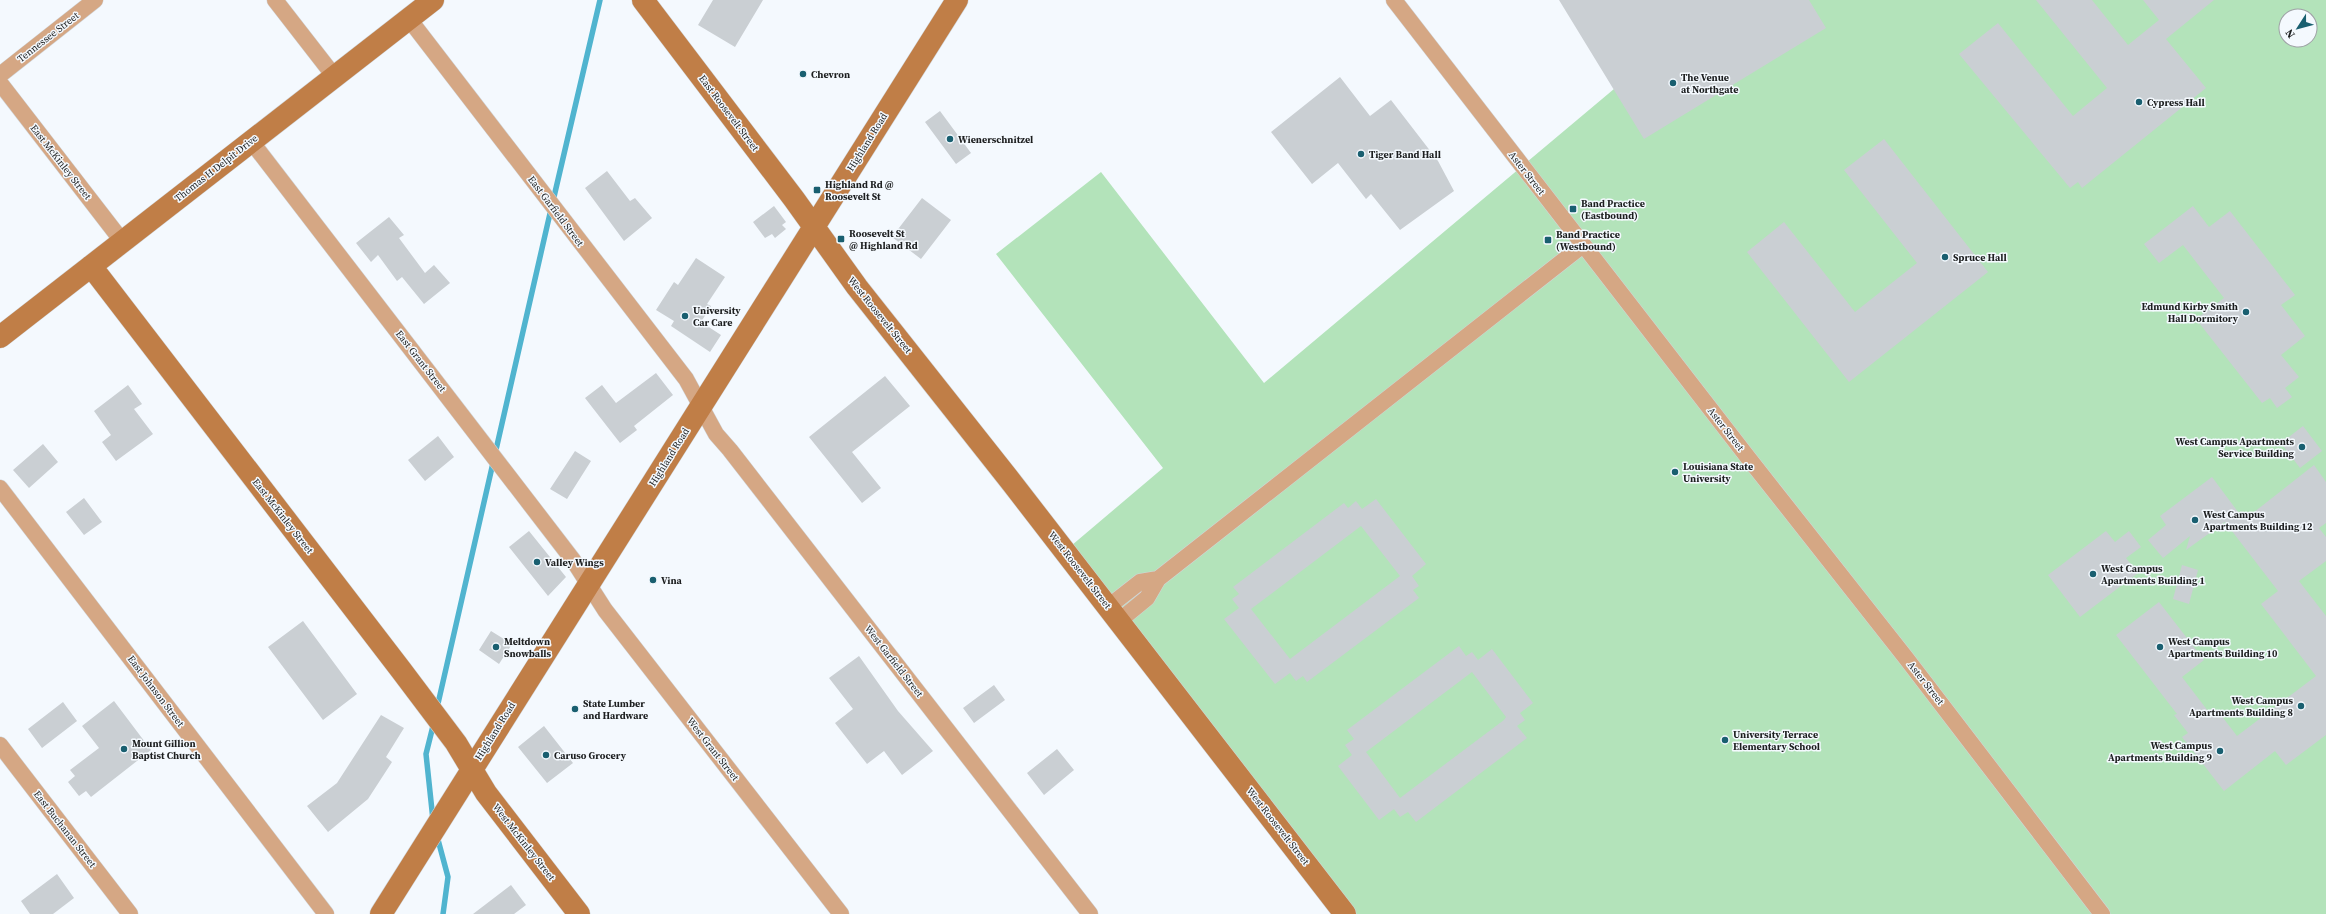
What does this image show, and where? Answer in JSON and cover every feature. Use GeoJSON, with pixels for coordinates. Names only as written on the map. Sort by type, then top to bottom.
{"type":"FeatureCollection","features":[{"type":"Feature","properties":{"kind":"street","name":"Tennessee Street"},"geometry":{"type":"LineString","coordinates":[[0,75],[95,0]]}},
{"type":"Feature","properties":{"kind":"street"},"geometry":{"type":"LineString","coordinates":[[274,0],[334,76]]}},
{"type":"Feature","properties":{"kind":"street","name":"Thomas H Delpit Drive"},"geometry":{"type":"LineString","coordinates":[[0,337],[433,0]]}},
{"type":"Feature","properties":{"kind":"street","name":"East Roosevelt Street"},"geometry":{"type":"LineString","coordinates":[[643,0],[814,226]]}},
{"type":"Feature","properties":{"kind":"street","name":"Highland Road"},"geometry":{"type":"LineString","coordinates":[[380,914],[588,582],[957,0]]}},
{"type":"Feature","properties":{"kind":"street","name":"Aster Street"},"geometry":{"type":"LineString","coordinates":[[1394,0],[1746,455],[1819,546],[2102,914]]}},
{"type":"Feature","properties":{"kind":"street","name":"East Garfield Street"},"geometry":{"type":"LineString","coordinates":[[409,19],[686,379],[701,406]]}},
{"type":"Feature","properties":{"kind":"street","name":"East McKinley Street"},"geometry":{"type":"LineString","coordinates":[[0,83],[122,241]]}},
{"type":"Feature","properties":{"kind":"street","name":"East Grant Street"},"geometry":{"type":"LineString","coordinates":[[251,141],[516,484],[588,582]]}},
{"type":"Feature","properties":{"kind":"street","name":"West Roosevelt Street"},"geometry":{"type":"LineString","coordinates":[[814,226],[858,287],[1114,614],[1345,914]]}},
{"type":"Feature","properties":{"kind":"street"},"geometry":{"type":"LineString","coordinates":[[1114,614],[1140,582],[1158,579],[1583,245]]}},
{"type":"Feature","properties":{"kind":"street","name":"East McKinley Street"},"geometry":{"type":"LineString","coordinates":[[91,266],[419,693],[453,739],[472,769]]}},
{"type":"Feature","properties":{"kind":"street","name":"West Garfield Street"},"geometry":{"type":"LineString","coordinates":[[701,406],[716,434],[730,450],[1090,914]]}},
{"type":"Feature","properties":{"kind":"street","name":"East Johnson Street"},"geometry":{"type":"LineString","coordinates":[[0,488],[326,914]]}},
{"type":"Feature","properties":{"kind":"street","name":"West Grant Street"},"geometry":{"type":"LineString","coordinates":[[588,582],[605,610],[841,914]]}},
{"type":"Feature","properties":{"kind":"street","name":"East Buchanan Street"},"geometry":{"type":"LineString","coordinates":[[0,745],[130,914]]}},
{"type":"Feature","properties":{"kind":"street","name":"West McKinley Street"},"geometry":{"type":"LineString","coordinates":[[472,769],[486,793],[579,914]]}},
{"type":"Feature","properties":{"kind":"green space","name":"Louisiana State University"},"geometry":{"type":"Polygon","coordinates":[[[1720,0],[2326,0],[2326,914],[1345,914],[1065,551],[1163,468],[996,254],[1101,172],[1264,383],[1720,0]]]}},
{"type":"Feature","properties":{"kind":"building"},"geometry":{"type":"Polygon","coordinates":[[[713,0],[763,0],[735,47],[698,25],[713,0]]]}},
{"type":"Feature","properties":{"kind":"building","name":"The Venue at Northgate"},"geometry":{"type":"Polygon","coordinates":[[[1559,0],[1809,0],[1826,28],[1644,139],[1559,0]]]}},
{"type":"Feature","properties":{"kind":"building","name":"Cypress Hall"},"geometry":{"type":"Polygon","coordinates":[[[2036,0],[2092,0],[2128,45],[2159,20],[2143,0],[2214,0],[2166,39],[2206,88],[2082,188],[2078,182],[2070,188],[1959,54],[1998,23],[2073,116],[2107,88],[2036,0]]]}},
{"type":"Feature","properties":{"kind":"building","name":"Tiger Band Hall"},"geometry":{"type":"Polygon","coordinates":[[[1340,77],[1370,116],[1391,100],[1438,161],[1454,191],[1400,230],[1371,194],[1366,199],[1338,163],[1312,184],[1271,132],[1340,77]]]}},
{"type":"Feature","properties":{"kind":"building","name":"Wienerschnitzel"},"geometry":{"type":"Polygon","coordinates":[[[940,111],[971,153],[956,164],[925,122],[940,111]]]}},
{"type":"Feature","properties":{"kind":"building","name":"Spruce Hall"},"geometry":{"type":"Polygon","coordinates":[[[1884,139],[1988,272],[1849,382],[1747,252],[1784,222],[1855,312],[1917,263],[1844,170],[1884,139]]]}},
{"type":"Feature","properties":{"kind":"building"},"geometry":{"type":"Polygon","coordinates":[[[607,171],[630,201],[635,198],[652,218],[624,241],[585,188],[607,171]]]}},
{"type":"Feature","properties":{"kind":"building"},"geometry":{"type":"Polygon","coordinates":[[[922,198],[951,220],[921,259],[892,237],[922,198]]]}},
{"type":"Feature","properties":{"kind":"building"},"geometry":{"type":"Polygon","coordinates":[[[774,206],[786,222],[782,225],[786,229],[775,238],[772,234],[765,238],[753,222],[774,206]]]}},
{"type":"Feature","properties":{"kind":"building","name":"Edmund Kirby Smith Hall Dormitory"},"geometry":{"type":"Polygon","coordinates":[[[2193,206],[2209,227],[2230,211],[2295,295],[2281,305],[2305,336],[2281,355],[2299,377],[2285,388],[2292,397],[2277,408],[2270,398],[2262,403],[2196,319],[2224,298],[2183,245],[2159,263],[2144,244],[2193,206]]]}},
{"type":"Feature","properties":{"kind":"building"},"geometry":{"type":"Polygon","coordinates":[[[389,217],[404,235],[399,238],[425,273],[434,265],[450,283],[424,304],[402,277],[397,281],[378,255],[371,262],[356,243],[389,217]]]}},
{"type":"Feature","properties":{"kind":"building","name":"University Car Care"},"geometry":{"type":"Polygon","coordinates":[[[696,258],[725,277],[707,304],[711,306],[701,322],[721,335],[710,352],[671,326],[674,321],[656,310],[674,282],[678,285],[696,258]]]}},
{"type":"Feature","properties":{"kind":"building"},"geometry":{"type":"Polygon","coordinates":[[[656,373],[673,395],[634,426],[637,430],[620,443],[585,398],[602,385],[616,403],[656,373]]]}},
{"type":"Feature","properties":{"kind":"building"},"geometry":{"type":"Polygon","coordinates":[[[885,376],[910,406],[852,452],[881,488],[862,503],[809,437],[885,376]]]}},
{"type":"Feature","properties":{"kind":"building"},"geometry":{"type":"Polygon","coordinates":[[[128,385],[142,404],[134,409],[153,434],[116,461],[102,442],[111,435],[94,411],[128,385]]]}},
{"type":"Feature","properties":{"kind":"building","name":"West Campus Apartments Service Building"},"geometry":{"type":"Polygon","coordinates":[[[2303,426],[2322,451],[2300,468],[2281,443],[2303,426]]]}},
{"type":"Feature","properties":{"kind":"building"},"geometry":{"type":"Polygon","coordinates":[[[438,436],[454,457],[425,481],[408,460],[438,436]]]}},
{"type":"Feature","properties":{"kind":"building"},"geometry":{"type":"Polygon","coordinates":[[[43,444],[58,462],[29,488],[13,470],[43,444]]]}},
{"type":"Feature","properties":{"kind":"building"},"geometry":{"type":"Polygon","coordinates":[[[575,451],[591,461],[567,499],[550,489],[575,451]]]}},
{"type":"Feature","properties":{"kind":"building"},"geometry":{"type":"Polygon","coordinates":[[[2314,465],[2326,482],[2326,523],[2319,528],[2326,537],[2326,561],[2299,581],[2326,616],[2326,735],[2286,765],[2275,751],[2224,791],[2182,737],[2188,733],[2174,715],[2177,714],[2116,635],[2159,602],[2204,660],[2182,677],[2211,715],[2217,710],[2237,736],[2316,676],[2261,604],[2278,591],[2225,522],[2186,550],[2190,536],[2163,558],[2148,540],[2166,525],[2160,516],[2212,477],[2244,520],[2314,465]]]}},
{"type":"Feature","properties":{"kind":"building"},"geometry":{"type":"Polygon","coordinates":[[[84,498],[102,522],[84,535],[66,512],[84,498]]]}},
{"type":"Feature","properties":{"kind":"building"},"geometry":{"type":"Polygon","coordinates":[[[1376,499],[1426,564],[1412,576],[1419,586],[1413,590],[1419,598],[1307,682],[1303,676],[1296,681],[1290,673],[1275,684],[1224,619],[1239,608],[1232,599],[1239,594],[1233,587],[1344,503],[1348,508],[1356,501],[1362,509],[1376,499]],[[1361,526],[1251,609],[1290,659],[1400,576],[1361,526]]]}},
{"type":"Feature","properties":{"kind":"building","name":"Valley Wings"},"geometry":{"type":"Polygon","coordinates":[[[529,531],[566,577],[548,596],[509,547],[529,531]]]}},
{"type":"Feature","properties":{"kind":"building","name":"West Campus Apartments Building 1"},"geometry":{"type":"Polygon","coordinates":[[[2106,531],[2115,542],[2129,531],[2141,547],[2126,558],[2138,573],[2080,617],[2048,575],[2106,531]]]}},
{"type":"Feature","properties":{"kind":"building"},"geometry":{"type":"Polygon","coordinates":[[[2182,565],[2198,570],[2189,604],[2173,599],[2182,565]]]}},
{"type":"Feature","properties":{"kind":"building"},"geometry":{"type":"Polygon","coordinates":[[[303,621],[357,694],[323,720],[268,647],[303,621]]]}},
{"type":"Feature","properties":{"kind":"building","name":"Meltdown Snowballs"},"geometry":{"type":"Polygon","coordinates":[[[491,631],[512,644],[499,664],[479,650],[491,631]]]}},
{"type":"Feature","properties":{"kind":"building"},"geometry":{"type":"Polygon","coordinates":[[[1459,646],[1466,656],[1472,652],[1478,660],[1492,649],[1533,703],[1520,713],[1525,720],[1517,726],[1527,738],[1416,822],[1408,812],[1400,817],[1394,809],[1379,820],[1338,766],[1352,755],[1345,745],[1354,739],[1347,730],[1459,646]],[[1472,672],[1366,752],[1400,798],[1506,717],[1472,672]]]}},
{"type":"Feature","properties":{"kind":"building"},"geometry":{"type":"Polygon","coordinates":[[[859,656],[898,711],[933,751],[902,775],[884,751],[867,764],[835,723],[853,709],[829,678],[859,656]]]}},
{"type":"Feature","properties":{"kind":"building"},"geometry":{"type":"Polygon","coordinates":[[[994,685],[1005,700],[974,723],[963,708],[994,685]]]}},
{"type":"Feature","properties":{"kind":"building","name":"Mount Gillion Baptist Church"},"geometry":{"type":"Polygon","coordinates":[[[114,701],[151,750],[91,797],[86,791],[79,796],[68,782],[75,776],[70,770],[99,748],[82,726],[114,701]]]}},
{"type":"Feature","properties":{"kind":"building"},"geometry":{"type":"Polygon","coordinates":[[[63,702],[77,721],[42,748],[28,729],[63,702]]]}},
{"type":"Feature","properties":{"kind":"building"},"geometry":{"type":"Polygon","coordinates":[[[381,715],[404,728],[386,757],[392,762],[368,799],[328,832],[307,806],[337,783],[381,715]]]}},
{"type":"Feature","properties":{"kind":"building","name":"Caruso Grocery"},"geometry":{"type":"Polygon","coordinates":[[[544,726],[573,763],[547,783],[518,747],[544,726]]]}},
{"type":"Feature","properties":{"kind":"building"},"geometry":{"type":"Polygon","coordinates":[[[1057,749],[1074,770],[1044,795],[1027,773],[1057,749]]]}},
{"type":"Feature","properties":{"kind":"building"},"geometry":{"type":"Polygon","coordinates":[[[57,874],[74,898],[53,914],[30,914],[21,901],[57,874]]]}},
{"type":"Feature","properties":{"kind":"building"},"geometry":{"type":"Polygon","coordinates":[[[511,885],[526,905],[514,914],[473,914],[511,885]]]}},
{"type":"Feature","properties":{"kind":"waterway"},"geometry":{"type":"LineString","coordinates":[[553,201],[600,0]]}},
{"type":"Feature","properties":{"kind":"waterway"},"geometry":{"type":"LineString","coordinates":[[437,708],[551,209]]}},
{"type":"Feature","properties":{"kind":"waterway"},"geometry":{"type":"LineString","coordinates":[[433,820],[426,754],[434,722]]}},
{"type":"Feature","properties":{"kind":"waterway"},"geometry":{"type":"LineString","coordinates":[[437,836],[448,877],[443,914]]}},
{"type":"Feature","properties":{"kind":"place","name":"Chevron"},"geometry":{"type":"Point","coordinates":[803,74]}},
{"type":"Feature","properties":{"kind":"place","name":"The Venue at Northgate"},"geometry":{"type":"Point","coordinates":[1673,83]}},
{"type":"Feature","properties":{"kind":"place","name":"Cypress Hall"},"geometry":{"type":"Point","coordinates":[2139,102]}},
{"type":"Feature","properties":{"kind":"place","name":"Wienerschnitzel"},"geometry":{"type":"Point","coordinates":[950,139]}},
{"type":"Feature","properties":{"kind":"place","name":"Tiger Band Hall"},"geometry":{"type":"Point","coordinates":[1361,154]}},
{"type":"Feature","properties":{"kind":"place","name":"Highland Rd @ Roosevelt St"},"geometry":{"type":"Point","coordinates":[817,190]}},
{"type":"Feature","properties":{"kind":"place","name":"Band Practice (Eastbound)"},"geometry":{"type":"Point","coordinates":[1573,209]}},
{"type":"Feature","properties":{"kind":"place","name":"Roosevelt St @ Highland Rd"},"geometry":{"type":"Point","coordinates":[841,239]}},
{"type":"Feature","properties":{"kind":"place","name":"Band Practice (Westbound)"},"geometry":{"type":"Point","coordinates":[1548,240]}},
{"type":"Feature","properties":{"kind":"place","name":"Spruce Hall"},"geometry":{"type":"Point","coordinates":[1945,257]}},
{"type":"Feature","properties":{"kind":"place","name":"Edmund Kirby Smith Hall Dormitory"},"geometry":{"type":"Point","coordinates":[2246,312]}},
{"type":"Feature","properties":{"kind":"place","name":"University Car Care"},"geometry":{"type":"Point","coordinates":[685,316]}},
{"type":"Feature","properties":{"kind":"place","name":"West Campus Apartments Service Building"},"geometry":{"type":"Point","coordinates":[2302,447]}},
{"type":"Feature","properties":{"kind":"place","name":"Louisiana State University"},"geometry":{"type":"Point","coordinates":[1675,472]}},
{"type":"Feature","properties":{"kind":"place","name":"West Campus Apartments Building 12"},"geometry":{"type":"Point","coordinates":[2195,520]}},
{"type":"Feature","properties":{"kind":"place","name":"Valley Wings"},"geometry":{"type":"Point","coordinates":[537,562]}},
{"type":"Feature","properties":{"kind":"place","name":"West Campus Apartments Building 1"},"geometry":{"type":"Point","coordinates":[2093,574]}},
{"type":"Feature","properties":{"kind":"place","name":"Vina"},"geometry":{"type":"Point","coordinates":[653,580]}},
{"type":"Feature","properties":{"kind":"place","name":"Meltdown Snowballs"},"geometry":{"type":"Point","coordinates":[496,647]}},
{"type":"Feature","properties":{"kind":"place","name":"West Campus Apartments Building 10"},"geometry":{"type":"Point","coordinates":[2160,647]}},
{"type":"Feature","properties":{"kind":"place","name":"West Campus Apartments Building 8"},"geometry":{"type":"Point","coordinates":[2301,706]}},
{"type":"Feature","properties":{"kind":"place","name":"State Lumber and Hardware"},"geometry":{"type":"Point","coordinates":[575,709]}},
{"type":"Feature","properties":{"kind":"place","name":"University Terrace Elementary School"},"geometry":{"type":"Point","coordinates":[1725,740]}},
{"type":"Feature","properties":{"kind":"place","name":"Mount Gillion Baptist Church"},"geometry":{"type":"Point","coordinates":[124,749]}},
{"type":"Feature","properties":{"kind":"place","name":"West Campus Apartments Building 9"},"geometry":{"type":"Point","coordinates":[2220,751]}},
{"type":"Feature","properties":{"kind":"place","name":"Caruso Grocery"},"geometry":{"type":"Point","coordinates":[546,755]}}]}
